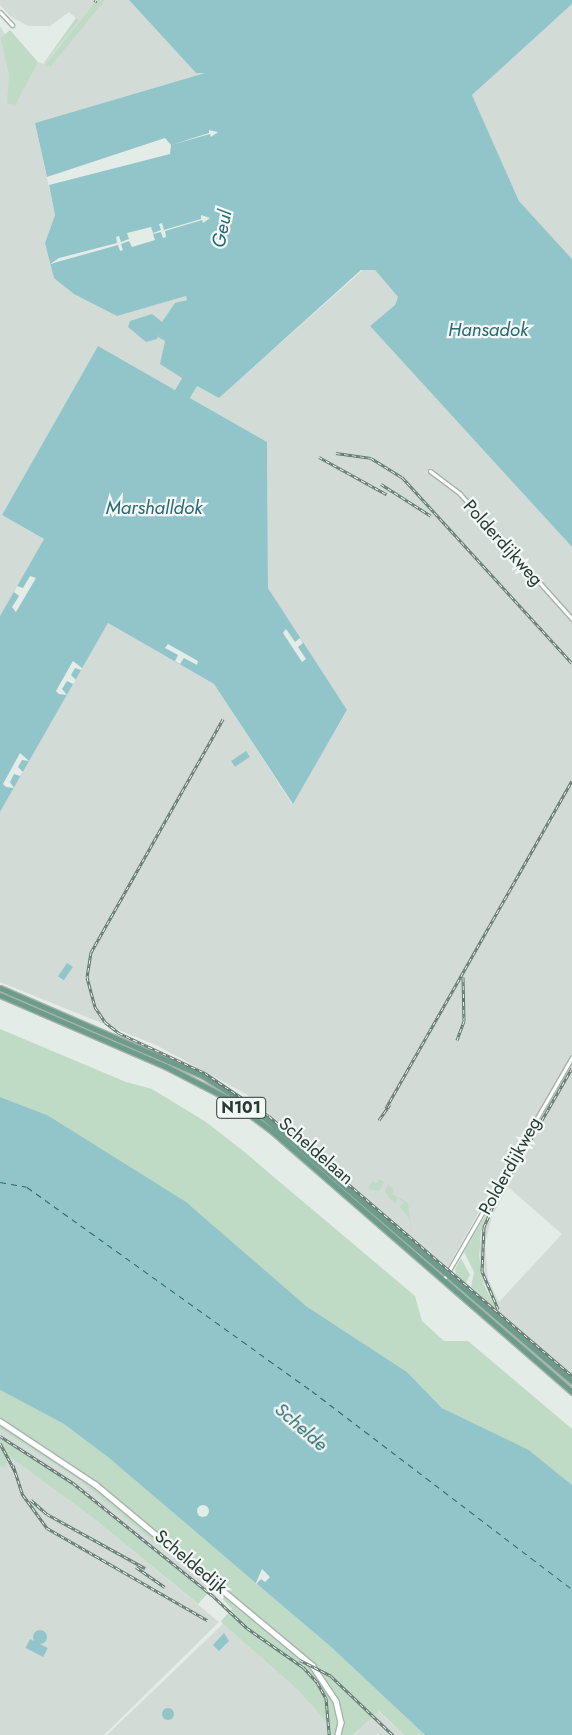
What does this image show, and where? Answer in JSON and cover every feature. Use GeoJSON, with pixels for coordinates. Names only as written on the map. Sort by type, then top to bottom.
{"type":"FeatureCollection","features":[{"type":"Feature","properties":{"kind":"main road","name":"Scheldelaan"},"geometry":{"type":"LineString","coordinates":[[0,988],[203,1076],[253,1108],[572,1381]]}},
{"type":"Feature","properties":{"kind":"main road","name":"Scheldelaan"},"geometry":{"type":"LineString","coordinates":[[0,995],[129,1050],[229,1099],[272,1131],[572,1392]]}},
{"type":"Feature","properties":{"kind":"main road"},"geometry":{"type":"LineString","coordinates":[[30,1008],[33,1002]]}},
{"type":"Feature","properties":{"kind":"main road"},"geometry":{"type":"LineString","coordinates":[[92,1034],[94,1028]]}},
{"type":"Feature","properties":{"kind":"main road"},"geometry":{"type":"LineString","coordinates":[[129,1050],[132,1044]]}},
{"type":"Feature","properties":{"kind":"main road"},"geometry":{"type":"LineString","coordinates":[[351,1200],[352,1192]]}},
{"type":"Feature","properties":{"kind":"main road"},"geometry":{"type":"LineString","coordinates":[[399,1243],[404,1237]]}},
{"type":"Feature","properties":{"kind":"street"},"geometry":{"type":"LineString","coordinates":[[0,12],[12,25]]}},
{"type":"Feature","properties":{"kind":"street","name":"Polderdijkweg"},"geometry":{"type":"LineString","coordinates":[[430,471],[460,494],[572,619]]}},
{"type":"Feature","properties":{"kind":"street","name":"Polderdijkweg"},"geometry":{"type":"LineString","coordinates":[[444,1280],[572,1057]]}},
{"type":"Feature","properties":{"kind":"street","name":"Scheldedijk"},"geometry":{"type":"LineString","coordinates":[[0,1421],[94,1484],[312,1664],[336,1701],[341,1722],[338,1735]]}},
{"type":"Feature","properties":{"kind":"shaded area"},"geometry":{"type":"Polygon","coordinates":[[[0,0],[129,0],[196,73],[205,71],[205,73],[35,123],[55,215],[45,243],[116,316],[186,296],[187,299],[174,307],[161,338],[165,341],[161,362],[182,377],[175,390],[98,346],[2,515],[44,539],[0,616],[0,26],[6,36],[19,91],[38,62],[43,64],[79,21],[69,12],[50,26],[28,26],[10,16],[0,5],[0,0]]]}},
{"type":"Feature","properties":{"kind":"shaded area"},"geometry":{"type":"Polygon","coordinates":[[[572,4],[572,259],[519,201],[472,95],[572,4]]]}},
{"type":"Feature","properties":{"kind":"shaded area"},"geometry":{"type":"Polygon","coordinates":[[[364,269],[375,270],[398,297],[395,305],[370,326],[572,547],[572,1377],[456,1277],[496,1308],[482,1278],[479,1248],[485,1219],[503,1185],[496,1181],[448,1267],[246,1094],[156,1045],[0,982],[0,812],[108,623],[214,684],[292,804],[347,711],[268,588],[267,442],[190,398],[197,386],[219,398],[364,269]],[[508,1187],[492,1216],[485,1245],[488,1279],[499,1302],[562,1234],[508,1187]]]}},
{"type":"Feature","properties":{"kind":"shaded area"},"geometry":{"type":"Polygon","coordinates":[[[0,1429],[79,1480],[189,1569],[216,1596],[214,1598],[60,1475],[0,1438],[0,1429]]]}},
{"type":"Feature","properties":{"kind":"shaded area"},"geometry":{"type":"Polygon","coordinates":[[[10,1457],[92,1517],[219,1622],[104,1735],[0,1735],[0,1466],[4,1468],[10,1457]]]}},
{"type":"Feature","properties":{"kind":"shaded area"},"geometry":{"type":"Polygon","coordinates":[[[223,1624],[298,1690],[328,1724],[327,1735],[107,1735],[223,1624]]]}},
{"type":"Feature","properties":{"kind":"shaded area"},"geometry":{"type":"Polygon","coordinates":[[[378,1711],[404,1735],[354,1735],[378,1711]]]}},
{"type":"Feature","properties":{"kind":"green space"},"geometry":{"type":"Polygon","coordinates":[[[97,0],[105,0],[50,67],[46,64],[97,0]]]}},
{"type":"Feature","properties":{"kind":"green space"},"geometry":{"type":"Polygon","coordinates":[[[76,18],[79,21],[43,64],[76,18]]]}},
{"type":"Feature","properties":{"kind":"green space"},"geometry":{"type":"Polygon","coordinates":[[[10,30],[38,62],[15,105],[7,103],[9,76],[1,38],[10,30]]]}},
{"type":"Feature","properties":{"kind":"green space"},"geometry":{"type":"Polygon","coordinates":[[[0,1029],[126,1082],[152,1089],[206,1122],[242,1150],[415,1296],[422,1321],[444,1341],[468,1341],[572,1429],[572,1485],[529,1450],[442,1408],[407,1372],[306,1306],[47,1115],[0,1097],[0,1029]]]}},
{"type":"Feature","properties":{"kind":"green space"},"geometry":{"type":"Polygon","coordinates":[[[379,1179],[384,1182],[379,1191],[368,1189],[373,1181],[377,1183],[379,1179]]]}},
{"type":"Feature","properties":{"kind":"green space"},"geometry":{"type":"Polygon","coordinates":[[[388,1184],[394,1190],[392,1194],[408,1203],[412,1236],[409,1218],[400,1207],[404,1202],[397,1198],[396,1204],[389,1198],[385,1192],[388,1184]]]}},
{"type":"Feature","properties":{"kind":"green space"},"geometry":{"type":"Polygon","coordinates":[[[493,1202],[481,1232],[479,1255],[484,1285],[497,1310],[471,1287],[474,1272],[464,1252],[493,1202]]]}},
{"type":"Feature","properties":{"kind":"green space"},"geometry":{"type":"Polygon","coordinates":[[[461,1258],[470,1275],[466,1283],[456,1277],[455,1269],[461,1258]]]}},
{"type":"Feature","properties":{"kind":"green space"},"geometry":{"type":"Polygon","coordinates":[[[454,1282],[572,1385],[572,1388],[452,1285],[454,1282]]]}},
{"type":"Feature","properties":{"kind":"green space"},"geometry":{"type":"Polygon","coordinates":[[[0,1390],[64,1424],[109,1458],[331,1647],[425,1735],[404,1735],[379,1711],[353,1735],[327,1735],[328,1724],[298,1690],[223,1624],[221,1621],[232,1609],[219,1595],[79,1480],[0,1429],[0,1390]]]}},
{"type":"Feature","properties":{"kind":"green space"},"geometry":{"type":"Polygon","coordinates":[[[0,1438],[60,1475],[208,1593],[198,1604],[92,1517],[10,1457],[4,1468],[0,1466],[0,1438]]]}},
{"type":"Feature","properties":{"kind":"water"},"geometry":{"type":"Polygon","coordinates":[[[129,0],[572,0],[572,4],[472,95],[519,201],[572,259],[572,547],[370,326],[395,305],[398,297],[375,270],[361,270],[219,398],[197,386],[190,398],[267,442],[268,588],[347,710],[293,804],[214,684],[108,623],[0,812],[0,616],[44,539],[2,515],[98,346],[175,390],[182,378],[160,364],[165,341],[158,337],[159,333],[157,339],[146,342],[128,327],[130,321],[152,314],[162,322],[175,303],[187,300],[186,296],[117,316],[74,294],[54,278],[45,243],[55,215],[49,185],[170,154],[171,145],[165,138],[47,177],[35,123],[205,73],[196,73],[129,0]]]}},
{"type":"Feature","properties":{"kind":"water"},"geometry":{"type":"Polygon","coordinates":[[[246,751],[250,757],[235,767],[231,761],[246,751]]]}},
{"type":"Feature","properties":{"kind":"water"},"geometry":{"type":"Polygon","coordinates":[[[67,963],[73,967],[64,980],[58,976],[67,963]]]}},
{"type":"Feature","properties":{"kind":"water","name":"Schelde"},"geometry":{"type":"Polygon","coordinates":[[[0,1097],[47,1115],[186,1202],[306,1306],[407,1372],[442,1408],[529,1450],[572,1485],[572,1735],[425,1735],[331,1647],[109,1458],[64,1424],[0,1390],[0,1097]]]}},
{"type":"Feature","properties":{"kind":"water"},"geometry":{"type":"Polygon","coordinates":[[[37,1630],[43,1630],[47,1637],[43,1644],[37,1644],[33,1640],[33,1634],[37,1630]]]}},
{"type":"Feature","properties":{"kind":"water"},"geometry":{"type":"Polygon","coordinates":[[[224,1633],[229,1641],[219,1651],[213,1645],[224,1633]]]}},
{"type":"Feature","properties":{"kind":"water"},"geometry":{"type":"Polygon","coordinates":[[[30,1639],[48,1648],[43,1657],[25,1648],[30,1639]]]}},
{"type":"Feature","properties":{"kind":"water"},"geometry":{"type":"Polygon","coordinates":[[[166,1708],[170,1708],[174,1714],[170,1720],[166,1720],[162,1716],[162,1712],[166,1708]]]}},
{"type":"Feature","properties":{"kind":"pier"},"geometry":{"type":"Polygon","coordinates":[[[209,130],[218,132],[211,137],[210,134],[171,145],[209,133],[209,130]]]}},
{"type":"Feature","properties":{"kind":"pier"},"geometry":{"type":"Polygon","coordinates":[[[201,215],[210,218],[203,223],[202,220],[165,231],[166,237],[163,238],[161,232],[153,234],[155,240],[132,247],[129,241],[121,244],[123,250],[120,251],[118,245],[50,264],[59,258],[117,243],[116,237],[119,236],[121,242],[129,239],[127,233],[151,227],[153,233],[161,230],[159,224],[162,223],[164,230],[201,219],[201,215]]]}},
{"type":"Feature","properties":{"kind":"pier"},"geometry":{"type":"Polygon","coordinates":[[[30,576],[36,578],[16,612],[12,607],[19,596],[14,592],[17,586],[23,588],[30,576]]]}},
{"type":"Feature","properties":{"kind":"pier"},"geometry":{"type":"Polygon","coordinates":[[[286,629],[295,642],[300,638],[303,643],[298,647],[306,659],[302,662],[283,633],[286,629]]]}},
{"type":"Feature","properties":{"kind":"pier"},"geometry":{"type":"Polygon","coordinates":[[[168,644],[198,661],[197,665],[184,658],[180,664],[175,661],[178,655],[165,648],[168,644]]]}},
{"type":"Feature","properties":{"kind":"pier"},"geometry":{"type":"Polygon","coordinates":[[[73,661],[82,668],[81,670],[75,668],[71,675],[76,680],[73,684],[67,681],[62,689],[67,695],[59,694],[56,691],[73,661]]]}},
{"type":"Feature","properties":{"kind":"pier"},"geometry":{"type":"Polygon","coordinates":[[[20,753],[29,761],[22,760],[18,767],[23,772],[20,776],[14,774],[10,782],[14,788],[6,787],[3,784],[20,753]]]}},
{"type":"Feature","properties":{"kind":"pier"},"geometry":{"type":"Polygon","coordinates":[[[205,1505],[208,1506],[208,1516],[201,1517],[198,1516],[197,1509],[198,1506],[205,1505]]]}},
{"type":"Feature","properties":{"kind":"pier"},"geometry":{"type":"Polygon","coordinates":[[[262,1569],[270,1577],[265,1582],[261,1579],[255,1585],[262,1569]]]}},
{"type":"Feature","properties":{"kind":"ferry route"},"geometry":{"type":"LineString","coordinates":[[0,1182],[27,1187],[312,1391],[572,1589]]}},
{"type":"Feature","properties":{"kind":"railway"},"geometry":{"type":"LineString","coordinates":[[336,453],[371,458],[402,477],[572,663]]}},
{"type":"Feature","properties":{"kind":"railway"},"geometry":{"type":"LineString","coordinates":[[319,457],[386,494]]}},
{"type":"Feature","properties":{"kind":"railway"},"geometry":{"type":"LineString","coordinates":[[381,484],[431,516]]}},
{"type":"Feature","properties":{"kind":"railway"},"geometry":{"type":"LineString","coordinates":[[223,719],[91,952],[87,977],[95,1007],[105,1022],[119,1033],[205,1073],[269,1116],[572,1376]]}},
{"type":"Feature","properties":{"kind":"railway"},"geometry":{"type":"LineString","coordinates":[[386,1108],[572,781]]}},
{"type":"Feature","properties":{"kind":"railway"},"geometry":{"type":"LineString","coordinates":[[457,1040],[464,1021],[463,977]]}},
{"type":"Feature","properties":{"kind":"railway"},"geometry":{"type":"LineString","coordinates":[[498,1309],[482,1271],[484,1227],[494,1203],[572,1068]]}},
{"type":"Feature","properties":{"kind":"railway"},"geometry":{"type":"LineString","coordinates":[[379,1120],[390,1104]]}},
{"type":"Feature","properties":{"kind":"railway"},"geometry":{"type":"LineString","coordinates":[[0,1436],[73,1483],[212,1595],[247,1628],[303,1667],[317,1682],[326,1698],[329,1735]]}},
{"type":"Feature","properties":{"kind":"railway"},"geometry":{"type":"LineString","coordinates":[[0,1443],[15,1471]]}},
{"type":"Feature","properties":{"kind":"railway"},"geometry":{"type":"LineString","coordinates":[[13,1465],[23,1495],[47,1528],[207,1620]]}},
{"type":"Feature","properties":{"kind":"railway"},"geometry":{"type":"LineString","coordinates":[[31,1500],[47,1514],[145,1568]]}},
{"type":"Feature","properties":{"kind":"railway"},"geometry":{"type":"LineString","coordinates":[[136,1567],[165,1587]]}},
{"type":"Feature","properties":{"kind":"railway"},"geometry":{"type":"LineString","coordinates":[[300,1660],[331,1676],[393,1735]]}},
{"type":"Feature","properties":{"kind":"water label","name":"Geul"},"geometry":{"type":"Point","coordinates":[222,229]}},
{"type":"Feature","properties":{"kind":"water label","name":"Hansadok"},"geometry":{"type":"Point","coordinates":[488,330]}},
{"type":"Feature","properties":{"kind":"water label","name":"Marshalldok"},"geometry":{"type":"Point","coordinates":[154,508]}}]}
